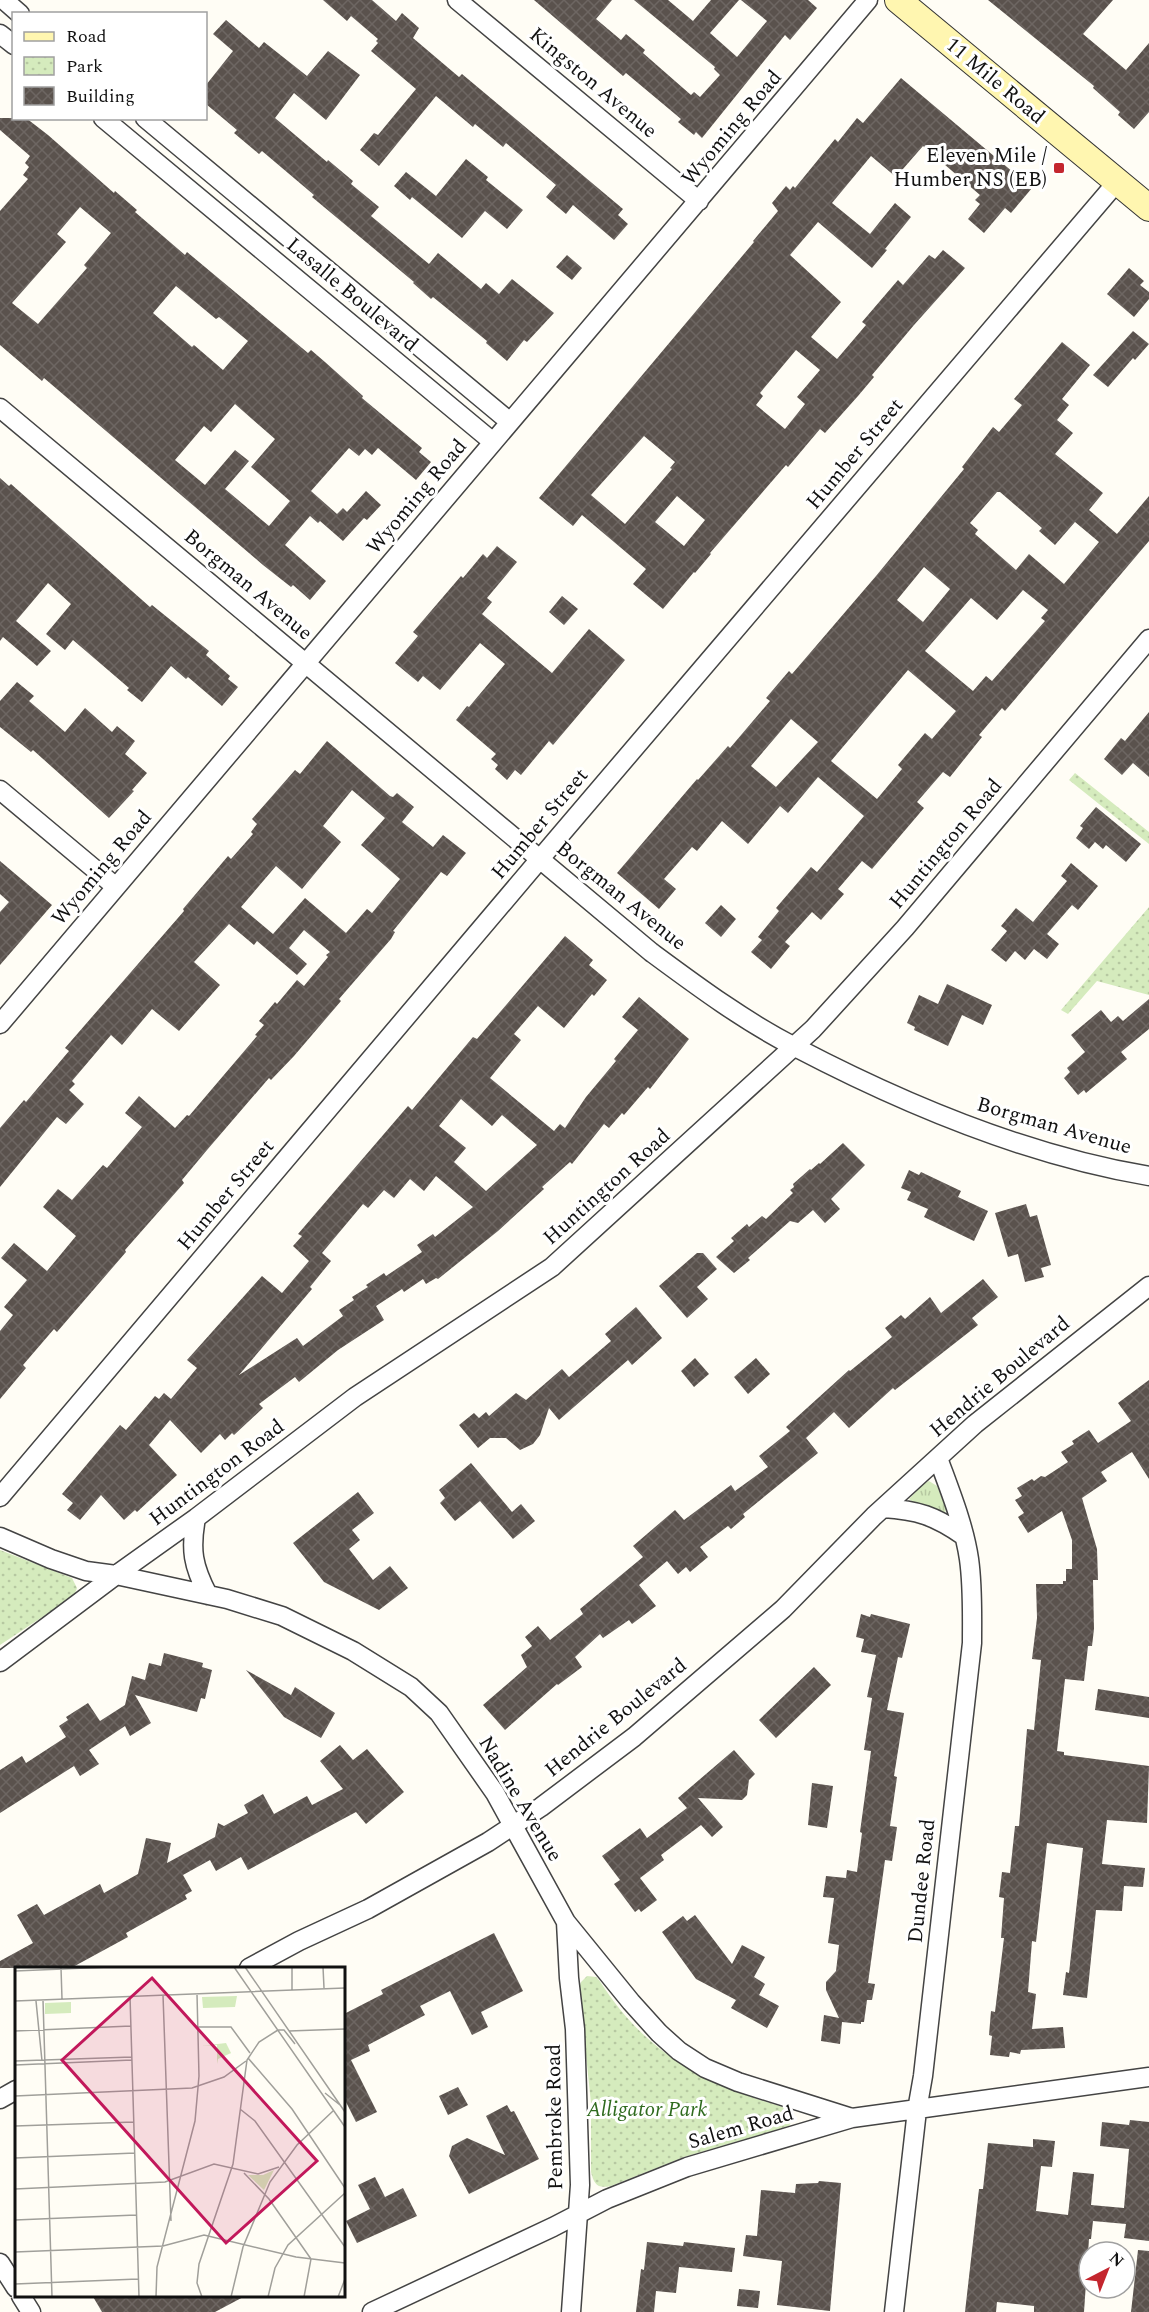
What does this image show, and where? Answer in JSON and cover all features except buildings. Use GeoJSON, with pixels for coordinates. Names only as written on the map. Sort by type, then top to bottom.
{"type":"FeatureCollection","features":[{"type":"Feature","properties":{"kind":"main road","name":"11 Mile Road"},"geometry":{"type":"LineString","coordinates":[[898,0],[1149,208]]}},
{"type":"Feature","properties":{"kind":"street"},"geometry":{"type":"LineString","coordinates":[[4,0],[18,12]]}},
{"type":"Feature","properties":{"kind":"street","name":"Kingston Avenue"},"geometry":{"type":"LineString","coordinates":[[457,0],[699,201]]}},
{"type":"Feature","properties":{"kind":"street","name":"Wyoming Road"},"geometry":{"type":"LineString","coordinates":[[0,1024],[868,0]]}},
{"type":"Feature","properties":{"kind":"street"},"geometry":{"type":"LineString","coordinates":[[0,34],[12,43]]}},
{"type":"Feature","properties":{"kind":"street","name":"Lasalle Boulevard"},"geometry":{"type":"LineString","coordinates":[[105,120],[493,442]]}},
{"type":"Feature","properties":{"kind":"street","name":"Lasalle Boulevard"},"geometry":{"type":"LineString","coordinates":[[147,120],[510,422]]}},
{"type":"Feature","properties":{"kind":"street"},"geometry":{"type":"LineString","coordinates":[[183,184],[199,164]]}},
{"type":"Feature","properties":{"kind":"street","name":"Humber Street"},"geometry":{"type":"LineString","coordinates":[[0,1497],[539,859],[1117,182]]}},
{"type":"Feature","properties":{"kind":"street","name":"Borgman Avenue"},"geometry":{"type":"LineString","coordinates":[[0,408],[659,958],[735,1011],[794,1047],[986,1132],[1028,1147],[1149,1176]]}},
{"type":"Feature","properties":{"kind":"street","name":"Huntington Road"},"geometry":{"type":"LineString","coordinates":[[0,1662],[196,1518],[355,1397],[552,1267],[813,1029],[904,928],[1149,639]]}},
{"type":"Feature","properties":{"kind":"street"},"geometry":{"type":"LineString","coordinates":[[0,790],[116,887]]}},
{"type":"Feature","properties":{"kind":"street","name":"Hendrie Boulevard"},"geometry":{"type":"LineString","coordinates":[[251,1967],[427,1877],[513,1825],[634,1737],[783,1609],[883,1508],[975,1424],[1149,1286]]}},
{"type":"Feature","properties":{"kind":"street","name":"Dundee Road"},"geometry":{"type":"LineString","coordinates":[[894,2312],[972,1643],[969,1558],[956,1508],[938,1458]]}},
{"type":"Feature","properties":{"kind":"street"},"geometry":{"type":"LineString","coordinates":[[883,1508],[910,1509],[929,1515],[941,1520],[964,1536]]}},
{"type":"Feature","properties":{"kind":"street"},"geometry":{"type":"LineString","coordinates":[[196,1518],[192,1548],[195,1570],[208,1595]]}},
{"type":"Feature","properties":{"kind":"street","name":"Nadine Avenue"},"geometry":{"type":"LineString","coordinates":[[0,1537],[86,1571],[116,1575],[208,1595],[282,1616],[353,1651],[411,1687],[439,1713],[495,1793],[566,1922],[658,2033],[679,2051],[705,2068],[738,2082],[852,2118]]}},
{"type":"Feature","properties":{"kind":"street","name":"Pembroke Road"},"geometry":{"type":"LineString","coordinates":[[566,1922],[580,2123],[579,2215],[571,2312]]}},
{"type":"Feature","properties":{"kind":"street","name":"Salem Road"},"geometry":{"type":"LineString","coordinates":[[372,2312],[616,2196],[687,2168],[852,2118],[1149,2077]]}},
{"type":"Feature","properties":{"kind":"street"},"geometry":{"type":"LineString","coordinates":[[0,2099],[15,2091]]}},
{"type":"Feature","properties":{"kind":"street"},"geometry":{"type":"LineString","coordinates":[[0,2263],[15,2286]]}},
{"type":"Feature","properties":{"kind":"street"},"geometry":{"type":"LineString","coordinates":[[22,2297],[31,2312]]}},
{"type":"Feature","properties":{"kind":"green space"},"geometry":{"type":"Polygon","coordinates":[[[1075,773],[1149,832],[1149,844],[1069,780],[1075,773]]]}},
{"type":"Feature","properties":{"kind":"green space"},"geometry":{"type":"Polygon","coordinates":[[[1149,907],[1149,995],[1097,981],[1068,1014],[1061,1010],[1149,907]]]}},
{"type":"Feature","properties":{"kind":"green space"},"geometry":{"type":"Polygon","coordinates":[[[929,1481],[937,1486],[946,1509],[945,1513],[909,1499],[929,1481]]]}},
{"type":"Feature","properties":{"kind":"green space"},"geometry":{"type":"Polygon","coordinates":[[[0,1550],[72,1578],[77,1588],[74,1596],[0,1645],[0,1550]]]}},
{"type":"Feature","properties":{"kind":"green space","name":"Alligator Park"},"geometry":{"type":"Polygon","coordinates":[[[587,1976],[596,1977],[599,1980],[617,2006],[657,2047],[679,2063],[703,2076],[756,2099],[786,2108],[792,2116],[789,2126],[684,2157],[611,2186],[597,2185],[591,2172],[591,2103],[579,1988],[587,1976]]]}},
{"type":"Feature","properties":{"kind":"place","name":"Eleven Mile / Humber NS (EB)"},"geometry":{"type":"Point","coordinates":[1059,168]}}]}
